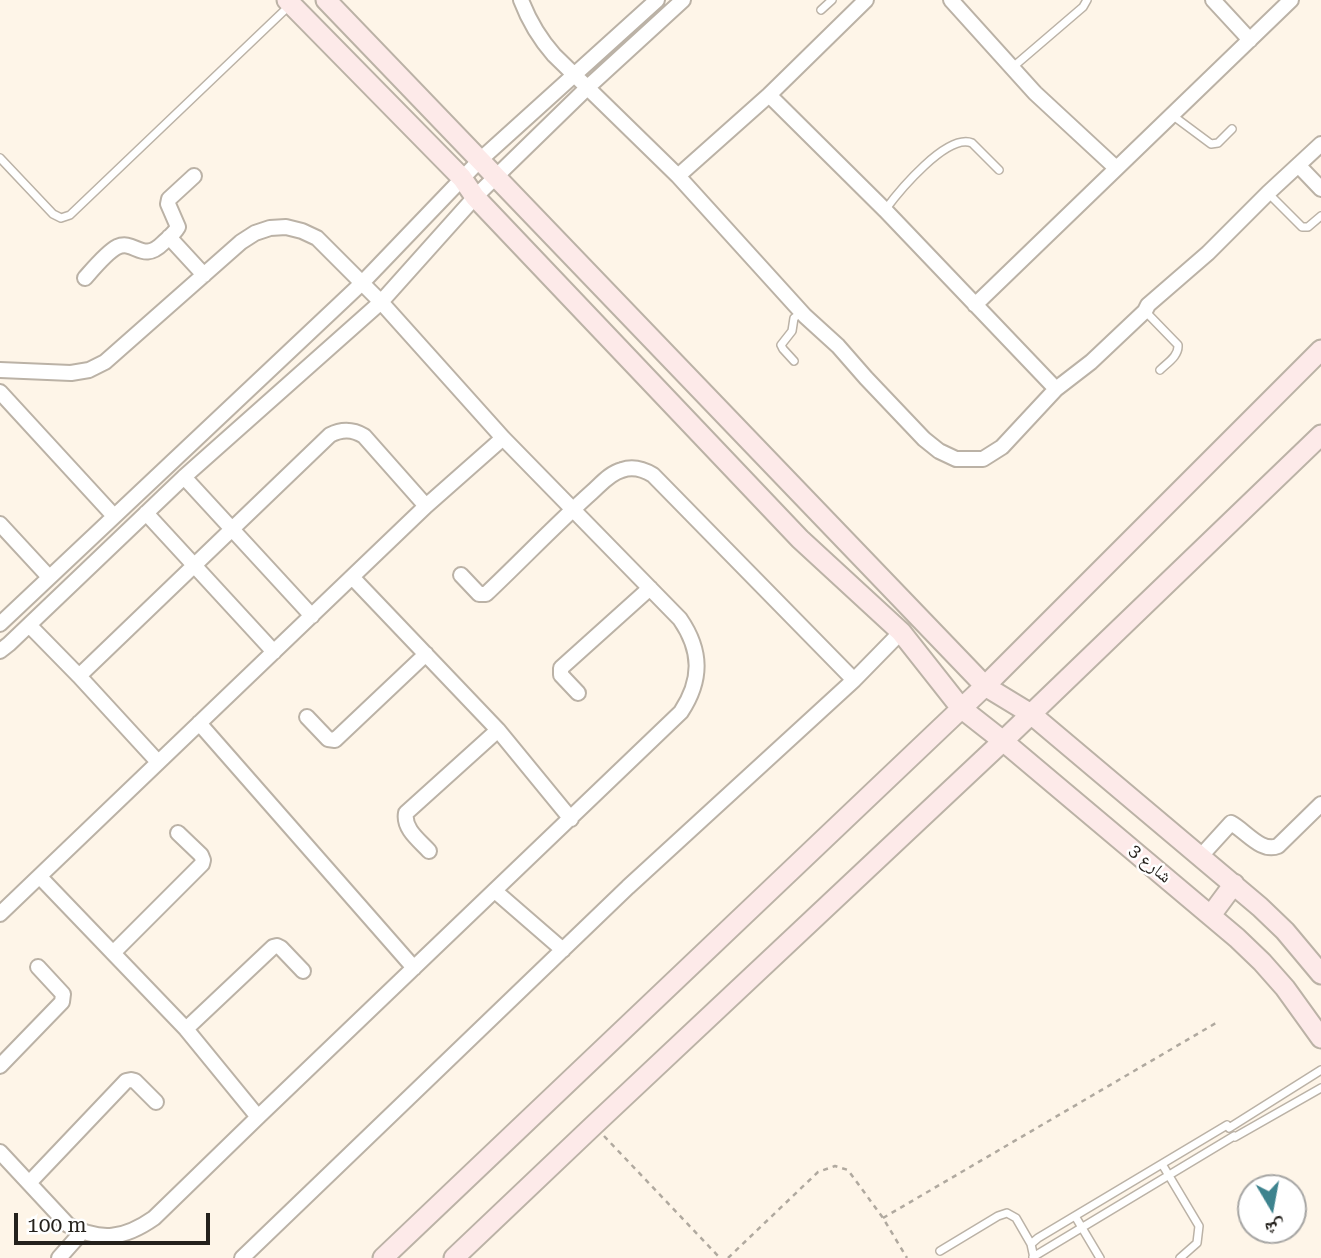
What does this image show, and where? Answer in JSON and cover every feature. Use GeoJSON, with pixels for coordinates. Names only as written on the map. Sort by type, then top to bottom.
{"type":"FeatureCollection","features":[{"type":"Feature","properties":{"kind":"street"},"geometry":{"type":"LineString","coordinates":[[326,0],[985,686],[1031,714],[1234,884],[1285,931],[1321,974]]}},
{"type":"Feature","properties":{"kind":"street"},"geometry":{"type":"LineString","coordinates":[[521,0],[542,41],[678,176],[805,316],[838,346],[924,439],[939,451],[956,459],[983,460],[1002,447],[1056,389],[1091,362],[1145,311],[1148,305],[1208,253],[1321,145]]}},
{"type":"Feature","properties":{"kind":"street"},"geometry":{"type":"LineString","coordinates":[[0,624],[362,283],[480,160],[657,0]]}},
{"type":"Feature","properties":{"kind":"street"},"geometry":{"type":"LineString","coordinates":[[0,651],[184,477],[381,302],[475,197],[588,87],[683,0]]}},
{"type":"Feature","properties":{"kind":"street"},"geometry":{"type":"LineString","coordinates":[[951,0],[1035,93],[1116,168]]}},
{"type":"Feature","properties":{"kind":"street"},"geometry":{"type":"LineString","coordinates":[[1213,0],[1250,40]]}},
{"type":"Feature","properties":{"kind":"street"},"geometry":{"type":"LineString","coordinates":[[975,304],[1291,0]]}},
{"type":"Feature","properties":{"kind":"street","name":"شارع 3"},"geometry":{"type":"LineString","coordinates":[[289,2],[462,178],[475,197],[800,539],[901,632],[961,708],[1211,915],[1262,962],[1285,988],[1321,1038]]}},
{"type":"Feature","properties":{"kind":"street"},"geometry":{"type":"LineString","coordinates":[[678,176],[769,95],[858,2]]}},
{"type":"Feature","properties":{"kind":"street"},"geometry":{"type":"LineString","coordinates":[[769,95],[885,210],[1056,389]]}},
{"type":"Feature","properties":{"kind":"street"},"geometry":{"type":"LineString","coordinates":[[1299,166],[1321,189]]}},
{"type":"Feature","properties":{"kind":"street"},"geometry":{"type":"LineString","coordinates":[[85,278],[117,247],[153,252],[177,230],[169,199],[194,176]]}},
{"type":"Feature","properties":{"kind":"street"},"geometry":{"type":"LineString","coordinates":[[0,370],[71,373],[89,370],[105,362],[254,233],[286,227],[302,231],[317,239],[381,302],[503,438],[680,619],[694,644],[697,658],[694,687],[681,712],[154,1218],[138,1229],[120,1236],[101,1237],[82,1232],[68,1225],[0,1152]]}},
{"type":"Feature","properties":{"kind":"street"},"geometry":{"type":"LineString","coordinates":[[169,237],[204,275]]}},
{"type":"Feature","properties":{"kind":"street"},"geometry":{"type":"LineString","coordinates":[[383,1258],[985,686],[1321,350]]}},
{"type":"Feature","properties":{"kind":"street"},"geometry":{"type":"LineString","coordinates":[[1,396],[114,516]]}},
{"type":"Feature","properties":{"kind":"street"},"geometry":{"type":"LineString","coordinates":[[79,676],[330,435],[338,431],[356,432],[371,443],[426,506]]}},
{"type":"Feature","properties":{"kind":"street"},"geometry":{"type":"LineString","coordinates":[[454,1258],[1003,741],[1321,435]]}},
{"type":"Feature","properties":{"kind":"street"},"geometry":{"type":"LineString","coordinates":[[0,914],[426,506],[503,438]]}},
{"type":"Feature","properties":{"kind":"street"},"geometry":{"type":"LineString","coordinates":[[461,575],[479,594],[486,594],[614,473],[623,469],[644,470],[653,475],[854,680]]}},
{"type":"Feature","properties":{"kind":"street"},"geometry":{"type":"LineString","coordinates":[[184,477],[312,615]]}},
{"type":"Feature","properties":{"kind":"street"},"geometry":{"type":"LineString","coordinates":[[146,513],[274,652]]}},
{"type":"Feature","properties":{"kind":"street"},"geometry":{"type":"LineString","coordinates":[[0,524],[50,577]]}},
{"type":"Feature","properties":{"kind":"street"},"geometry":{"type":"LineString","coordinates":[[352,577],[498,730],[571,818]]}},
{"type":"Feature","properties":{"kind":"street"},"geometry":{"type":"LineString","coordinates":[[578,693],[561,675],[561,668],[650,588]]}},
{"type":"Feature","properties":{"kind":"street"},"geometry":{"type":"LineString","coordinates":[[29,625],[158,762]]}},
{"type":"Feature","properties":{"kind":"street"},"geometry":{"type":"LineString","coordinates":[[242,1258],[628,887],[854,680],[901,632]]}},
{"type":"Feature","properties":{"kind":"street"},"geometry":{"type":"LineString","coordinates":[[307,717],[328,739],[335,740],[426,654]]}},
{"type":"Feature","properties":{"kind":"street"},"geometry":{"type":"LineString","coordinates":[[199,723],[414,968]]}},
{"type":"Feature","properties":{"kind":"street"},"geometry":{"type":"LineString","coordinates":[[429,851],[407,827],[407,814],[498,730]]}},
{"type":"Feature","properties":{"kind":"street"},"geometry":{"type":"LineString","coordinates":[[1200,857],[1231,823],[1264,847],[1271,849],[1278,846],[1321,804]]}},
{"type":"Feature","properties":{"kind":"street"},"geometry":{"type":"LineString","coordinates":[[113,953],[202,864],[201,855],[178,833]]}},
{"type":"Feature","properties":{"kind":"street"},"geometry":{"type":"LineString","coordinates":[[40,877],[186,1029],[258,1117]]}},
{"type":"Feature","properties":{"kind":"street"},"geometry":{"type":"LineString","coordinates":[[1211,915],[1234,884]]}},
{"type":"Feature","properties":{"kind":"street"},"geometry":{"type":"LineString","coordinates":[[495,891],[563,950]]}},
{"type":"Feature","properties":{"kind":"street"},"geometry":{"type":"LineString","coordinates":[[186,1029],[273,947],[281,948],[303,971]]}},
{"type":"Feature","properties":{"kind":"street"},"geometry":{"type":"LineString","coordinates":[[0,1066],[62,1002],[63,993],[38,967]]}},
{"type":"Feature","properties":{"kind":"street"},"geometry":{"type":"LineString","coordinates":[[29,1183],[127,1081],[135,1082],[156,1102]]}},
{"type":"Feature","properties":{"kind":"street"},"geometry":{"type":"LineString","coordinates":[[60,1258],[82,1232]]}},
{"type":"Feature","properties":{"kind":"lane"},"geometry":{"type":"LineString","coordinates":[[821,10],[832,0]]}},
{"type":"Feature","properties":{"kind":"lane"},"geometry":{"type":"LineString","coordinates":[[1012,68],[1083,8],[1087,0]]}},
{"type":"Feature","properties":{"kind":"lane"},"geometry":{"type":"LineString","coordinates":[[0,158],[53,214],[61,218],[69,215],[267,28],[289,2]]}},
{"type":"Feature","properties":{"kind":"lane"},"geometry":{"type":"LineString","coordinates":[[1172,115],[1211,144],[1219,143],[1233,129]]}},
{"type":"Feature","properties":{"kind":"lane"},"geometry":{"type":"LineString","coordinates":[[885,210],[898,192],[935,156],[961,142],[972,143],[999,170]]}},
{"type":"Feature","properties":{"kind":"lane"},"geometry":{"type":"LineString","coordinates":[[0,172],[7,165]]}},
{"type":"Feature","properties":{"kind":"lane"},"geometry":{"type":"LineString","coordinates":[[1268,193],[1302,228],[1308,227],[1321,216]]}},
{"type":"Feature","properties":{"kind":"lane"},"geometry":{"type":"LineString","coordinates":[[1145,311],[1178,345],[1176,354],[1160,370]]}},
{"type":"Feature","properties":{"kind":"lane"},"geometry":{"type":"LineString","coordinates":[[794,361],[782,348],[782,343],[792,331],[794,318],[798,314],[805,316]]}},
{"type":"Feature","properties":{"kind":"lane"},"geometry":{"type":"LineString","coordinates":[[1031,1244],[1321,1070]]}},
{"type":"Feature","properties":{"kind":"lane"},"geometry":{"type":"LineString","coordinates":[[940,1251],[1007,1213],[1016,1218],[1031,1244],[1034,1257],[1168,1175],[1321,1088]]}},
{"type":"Feature","properties":{"kind":"lane"},"geometry":{"type":"LineString","coordinates":[[1162,1164],[1199,1226],[1197,1243],[1180,1258]]}},
{"type":"Feature","properties":{"kind":"lane"},"geometry":{"type":"LineString","coordinates":[[1075,1216],[1100,1258]]}},
{"type":"Feature","properties":{"kind":"path"},"geometry":{"type":"LineString","coordinates":[[883,1218],[1216,1023]]}},
{"type":"Feature","properties":{"kind":"path"},"geometry":{"type":"LineString","coordinates":[[594,1125],[720,1258]]}},
{"type":"Feature","properties":{"kind":"path"},"geometry":{"type":"LineString","coordinates":[[728,1258],[818,1172],[835,1166],[848,1170],[908,1258]]}}]}
